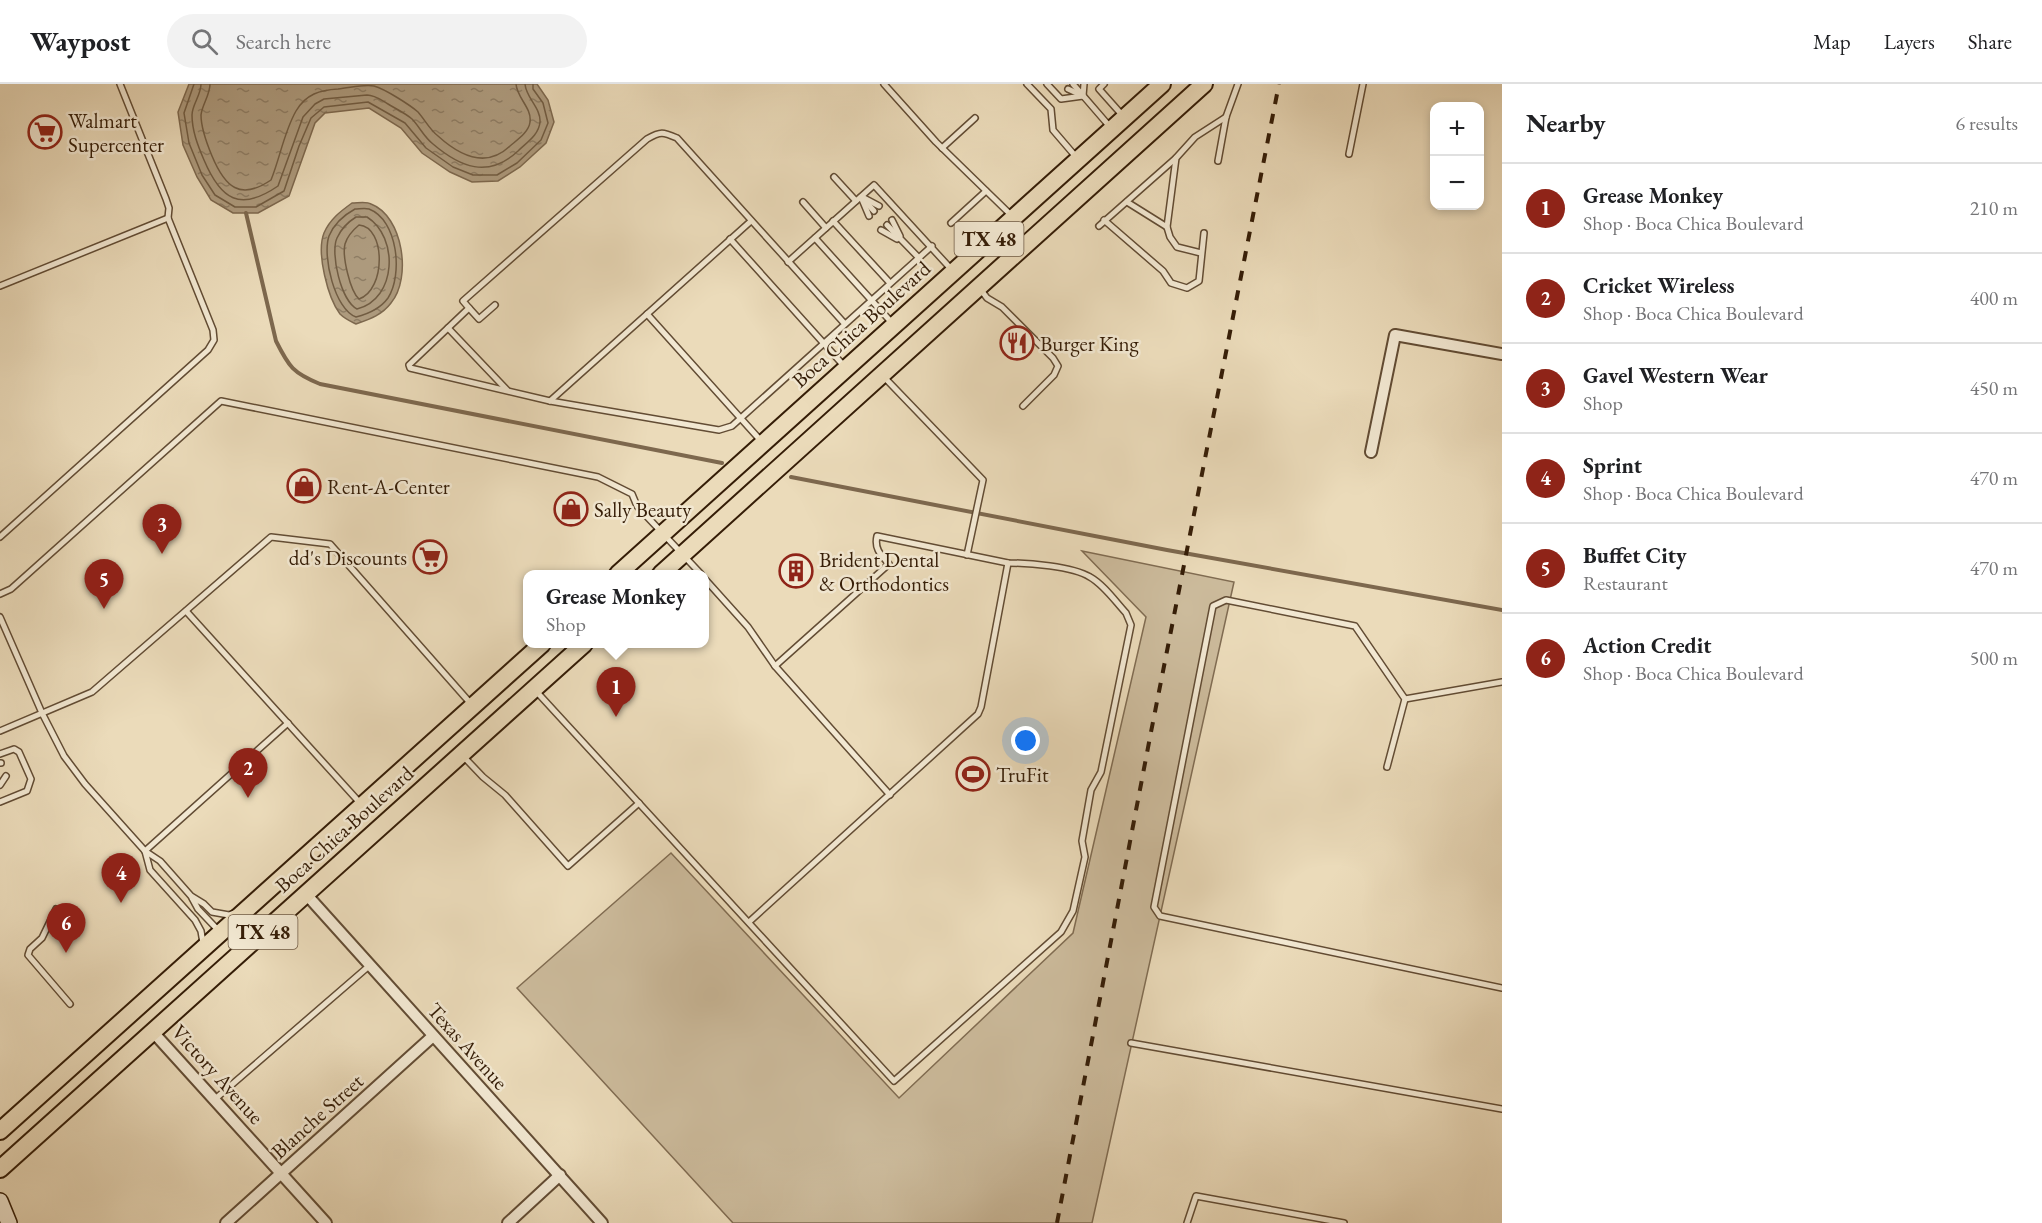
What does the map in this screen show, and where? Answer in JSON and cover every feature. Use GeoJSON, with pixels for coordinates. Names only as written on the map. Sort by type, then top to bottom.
{"type":"FeatureCollection","features":[{"type":"Feature","properties":{"kind":"main road","name":"Boca Chica Boulevard"},"geometry":{"type":"LineString","coordinates":[[622,570],[1162,84]]}},
{"type":"Feature","properties":{"kind":"main road","name":"TX 48"},"geometry":{"type":"LineString","coordinates":[[666,570],[1202,85]]}},
{"type":"Feature","properties":{"kind":"main road","name":"Boca Chica Boulevard"},"geometry":{"type":"LineString","coordinates":[[0,1131],[537,648]]}},
{"type":"Feature","properties":{"kind":"main road","name":"Boca Chica Boulevard"},"geometry":{"type":"LineString","coordinates":[[0,1169],[580,648]]}},
{"type":"Feature","properties":{"kind":"street"},"geometry":{"type":"LineString","coordinates":[[1371,452],[1395,335],[1502,354]]}},
{"type":"Feature","properties":{"kind":"street","name":"Texas Avenue"},"geometry":{"type":"LineString","coordinates":[[306,894],[602,1223]]}},
{"type":"Feature","properties":{"kind":"street","name":"Victory Avenue"},"geometry":{"type":"LineString","coordinates":[[153,1032],[326,1223]]}},
{"type":"Feature","properties":{"kind":"street","name":"Blanche Street"},"geometry":{"type":"LineString","coordinates":[[226,1223],[433,1036]]}},
{"type":"Feature","properties":{"kind":"street"},"geometry":{"type":"LineString","coordinates":[[508,1223],[560,1175]]}},
{"type":"Feature","properties":{"kind":"street"},"geometry":{"type":"LineString","coordinates":[[0,1201],[9,1223]]}},
{"type":"Feature","properties":{"kind":"lane"},"geometry":{"type":"LineString","coordinates":[[0,537],[208,351],[214,340],[213,330],[168,218],[168,203],[120,84]]}},
{"type":"Feature","properties":{"kind":"lane"},"geometry":{"type":"LineString","coordinates":[[884,84],[942,148],[1013,217]]}},
{"type":"Feature","properties":{"kind":"lane"},"geometry":{"type":"LineString","coordinates":[[1027,84],[1051,109],[1053,130],[1078,159]]}},
{"type":"Feature","properties":{"kind":"lane"},"geometry":{"type":"LineString","coordinates":[[1047,84],[1061,99],[1083,96]]}},
{"type":"Feature","properties":{"kind":"lane"},"geometry":{"type":"LineString","coordinates":[[1082,84],[1083,96]]}},
{"type":"Feature","properties":{"kind":"lane"},"geometry":{"type":"LineString","coordinates":[[1104,84],[1099,89],[1118,123]]}},
{"type":"Feature","properties":{"kind":"lane"},"geometry":{"type":"LineString","coordinates":[[1218,161],[1226,117],[1238,84]]}},
{"type":"Feature","properties":{"kind":"lane"},"geometry":{"type":"LineString","coordinates":[[1349,154],[1363,84]]}},
{"type":"Feature","properties":{"kind":"lane"},"geometry":{"type":"LineString","coordinates":[[1070,86],[1118,123]]}},
{"type":"Feature","properties":{"kind":"lane"},"geometry":{"type":"LineString","coordinates":[[1099,226],[1176,158],[1195,137],[1226,117]]}},
{"type":"Feature","properties":{"kind":"lane"},"geometry":{"type":"LineString","coordinates":[[942,148],[975,118]]}},
{"type":"Feature","properties":{"kind":"lane"},"geometry":{"type":"LineString","coordinates":[[495,304],[479,319],[462,301],[647,139],[665,132],[678,138],[844,323]]}},
{"type":"Feature","properties":{"kind":"lane"},"geometry":{"type":"LineString","coordinates":[[1176,158],[1167,227],[1177,247],[1201,253]]}},
{"type":"Feature","properties":{"kind":"lane"},"geometry":{"type":"LineString","coordinates":[[834,177],[859,199],[876,209]]}},
{"type":"Feature","properties":{"kind":"lane"},"geometry":{"type":"LineString","coordinates":[[788,262],[874,185],[953,271]]}},
{"type":"Feature","properties":{"kind":"lane"},"geometry":{"type":"LineString","coordinates":[[951,223],[986,191]]}},
{"type":"Feature","properties":{"kind":"lane"},"geometry":{"type":"LineString","coordinates":[[859,199],[869,216]]}},
{"type":"Feature","properties":{"kind":"lane"},"geometry":{"type":"LineString","coordinates":[[803,202],[826,228]]}},
{"type":"Feature","properties":{"kind":"lane"},"geometry":{"type":"LineString","coordinates":[[1127,202],[1167,227]]}},
{"type":"Feature","properties":{"kind":"lane"},"geometry":{"type":"LineString","coordinates":[[0,286],[168,218]]}},
{"type":"Feature","properties":{"kind":"lane"},"geometry":{"type":"LineString","coordinates":[[1104,220],[1163,271],[1171,283],[1187,288],[1199,282],[1204,233]]}},
{"type":"Feature","properties":{"kind":"lane"},"geometry":{"type":"LineString","coordinates":[[550,401],[751,221]]}},
{"type":"Feature","properties":{"kind":"lane"},"geometry":{"type":"LineString","coordinates":[[833,222],[890,283]]}},
{"type":"Feature","properties":{"kind":"lane"},"geometry":{"type":"LineString","coordinates":[[890,223],[919,258]]}},
{"type":"Feature","properties":{"kind":"lane"},"geometry":{"type":"LineString","coordinates":[[881,230],[904,242]]}},
{"type":"Feature","properties":{"kind":"lane"},"geometry":{"type":"LineString","coordinates":[[815,238],[894,325]]}},
{"type":"Feature","properties":{"kind":"lane"},"geometry":{"type":"LineString","coordinates":[[730,239],[846,368]]}},
{"type":"Feature","properties":{"kind":"lane"},"geometry":{"type":"LineString","coordinates":[[470,308],[411,362],[410,368],[550,401],[719,430],[732,426],[932,246]]}},
{"type":"Feature","properties":{"kind":"lane"},"geometry":{"type":"LineString","coordinates":[[978,288],[987,298],[1002,307],[1053,358],[1058,366],[1054,375],[1023,406]]}},
{"type":"Feature","properties":{"kind":"lane"},"geometry":{"type":"LineString","coordinates":[[647,314],[764,443]]}},
{"type":"Feature","properties":{"kind":"lane"},"geometry":{"type":"LineString","coordinates":[[448,328],[508,391]]}},
{"type":"Feature","properties":{"kind":"lane"},"geometry":{"type":"LineString","coordinates":[[882,375],[983,480],[968,555]]}},
{"type":"Feature","properties":{"kind":"lane"},"geometry":{"type":"LineString","coordinates":[[0,594],[11,589],[221,400],[598,477],[632,494],[637,506],[697,570]]}},
{"type":"Feature","properties":{"kind":"lane"},"geometry":{"type":"LineString","coordinates":[[534,689],[894,1081],[1066,926],[1073,911],[1085,857],[1083,841],[1091,790],[1101,772],[1131,625],[1130,619],[1089,576],[1029,563],[1008,563],[877,536],[878,551],[889,564],[775,666]]}},
{"type":"Feature","properties":{"kind":"lane"},"geometry":{"type":"LineString","coordinates":[[0,731],[92,692],[271,537],[330,544],[473,705]]}},
{"type":"Feature","properties":{"kind":"lane"},"geometry":{"type":"LineString","coordinates":[[749,922],[974,718],[981,708],[1008,563]]}},
{"type":"Feature","properties":{"kind":"lane"},"geometry":{"type":"LineString","coordinates":[[709,583],[748,627],[775,666],[890,795]]}},
{"type":"Feature","properties":{"kind":"lane"},"geometry":{"type":"LineString","coordinates":[[1387,767],[1405,699],[1355,626],[1226,600],[1213,606],[1154,907],[1160,916],[1502,988]]}},
{"type":"Feature","properties":{"kind":"lane"},"geometry":{"type":"LineString","coordinates":[[186,611],[362,805]]}},
{"type":"Feature","properties":{"kind":"lane"},"geometry":{"type":"LineString","coordinates":[[0,617],[42,713],[64,756],[85,784],[145,850],[160,861],[221,934]]}},
{"type":"Feature","properties":{"kind":"lane"},"geometry":{"type":"LineString","coordinates":[[1405,699],[1502,682]]}},
{"type":"Feature","properties":{"kind":"lane"},"geometry":{"type":"LineString","coordinates":[[145,850],[288,723]]}},
{"type":"Feature","properties":{"kind":"lane"},"geometry":{"type":"LineString","coordinates":[[0,754],[14,749],[20,752],[31,779],[27,791],[0,802]]}},
{"type":"Feature","properties":{"kind":"lane"},"geometry":{"type":"LineString","coordinates":[[461,754],[483,777],[505,795],[568,866],[639,803]]}},
{"type":"Feature","properties":{"kind":"lane"},"geometry":{"type":"LineString","coordinates":[[0,785],[6,776]]}},
{"type":"Feature","properties":{"kind":"lane"},"geometry":{"type":"LineString","coordinates":[[145,850],[150,870],[195,920],[201,932],[203,950]]}},
{"type":"Feature","properties":{"kind":"lane"},"geometry":{"type":"LineString","coordinates":[[191,896],[212,912],[229,915],[252,906]]}},
{"type":"Feature","properties":{"kind":"lane"},"geometry":{"type":"LineString","coordinates":[[56,909],[42,938],[30,949],[28,955],[70,1004]]}},
{"type":"Feature","properties":{"kind":"lane"},"geometry":{"type":"LineString","coordinates":[[214,1100],[370,966]]}},
{"type":"Feature","properties":{"kind":"lane"},"geometry":{"type":"LineString","coordinates":[[1131,1043],[1502,1109]]}},
{"type":"Feature","properties":{"kind":"lane"},"geometry":{"type":"LineString","coordinates":[[1187,1223],[1196,1196],[1344,1223]]}},
{"type":"Feature","properties":{"kind":"shaded area"},"geometry":{"type":"Polygon","coordinates":[[[1082,551],[1234,582],[1092,1223],[733,1223],[517,988],[671,853],[899,1098],[1073,933],[1146,617],[1082,551]]]}},
{"type":"Feature","properties":{"kind":"water"},"geometry":{"type":"Polygon","coordinates":[[[189,84],[537,84],[548,100],[554,122],[546,143],[520,167],[498,181],[472,182],[450,172],[422,153],[401,128],[369,108],[325,113],[315,123],[289,196],[258,213],[233,213],[211,200],[197,177],[183,145],[178,112],[189,84]]]}},
{"type":"Feature","properties":{"kind":"water"},"geometry":{"type":"Polygon","coordinates":[[[352,203],[371,204],[391,221],[401,249],[402,264],[401,279],[391,303],[380,314],[356,324],[340,314],[331,297],[324,275],[321,252],[326,228],[352,203]]]}},
{"type":"Feature","properties":{"kind":"waterway"},"geometry":{"type":"LineString","coordinates":[[246,213],[276,341],[289,363],[304,376],[320,384],[722,463]]}},
{"type":"Feature","properties":{"kind":"waterway"},"geometry":{"type":"LineString","coordinates":[[791,477],[1167,550],[1502,610]]}},
{"type":"Feature","properties":{"kind":"railway"},"geometry":{"type":"LineString","coordinates":[[1057,1223],[1279,84]]}},
{"type":"Feature","properties":{"kind":"place","name":"Walmart Supercenter"},"geometry":{"type":"Point","coordinates":[45,132]}},
{"type":"Feature","properties":{"kind":"place","name":"Burger King"},"geometry":{"type":"Point","coordinates":[1017,343]}},
{"type":"Feature","properties":{"kind":"place","name":"Rent-A-Center"},"geometry":{"type":"Point","coordinates":[304,486]}},
{"type":"Feature","properties":{"kind":"place","name":"Sally Beauty"},"geometry":{"type":"Point","coordinates":[571,509]}},
{"type":"Feature","properties":{"kind":"place","name":"Gavel Western Wear"},"geometry":{"type":"Point","coordinates":[162,554]}},
{"type":"Feature","properties":{"kind":"place","name":"dd's Discounts"},"geometry":{"type":"Point","coordinates":[430,557]}},
{"type":"Feature","properties":{"kind":"place","name":"Brident Dental & Orthodontics"},"geometry":{"type":"Point","coordinates":[796,571]}},
{"type":"Feature","properties":{"kind":"place","name":"Buffet City"},"geometry":{"type":"Point","coordinates":[104,609]}},
{"type":"Feature","properties":{"kind":"place","name":"Grease Monkey"},"geometry":{"type":"Point","coordinates":[616,717]}},
{"type":"Feature","properties":{"kind":"place","name":"TruFit"},"geometry":{"type":"Point","coordinates":[973,774]}},
{"type":"Feature","properties":{"kind":"place","name":"Cricket Wireless"},"geometry":{"type":"Point","coordinates":[248,798]}},
{"type":"Feature","properties":{"kind":"place","name":"Sprint"},"geometry":{"type":"Point","coordinates":[121,903]}},
{"type":"Feature","properties":{"kind":"place","name":"Action Credit"},"geometry":{"type":"Point","coordinates":[66,953]}}]}
